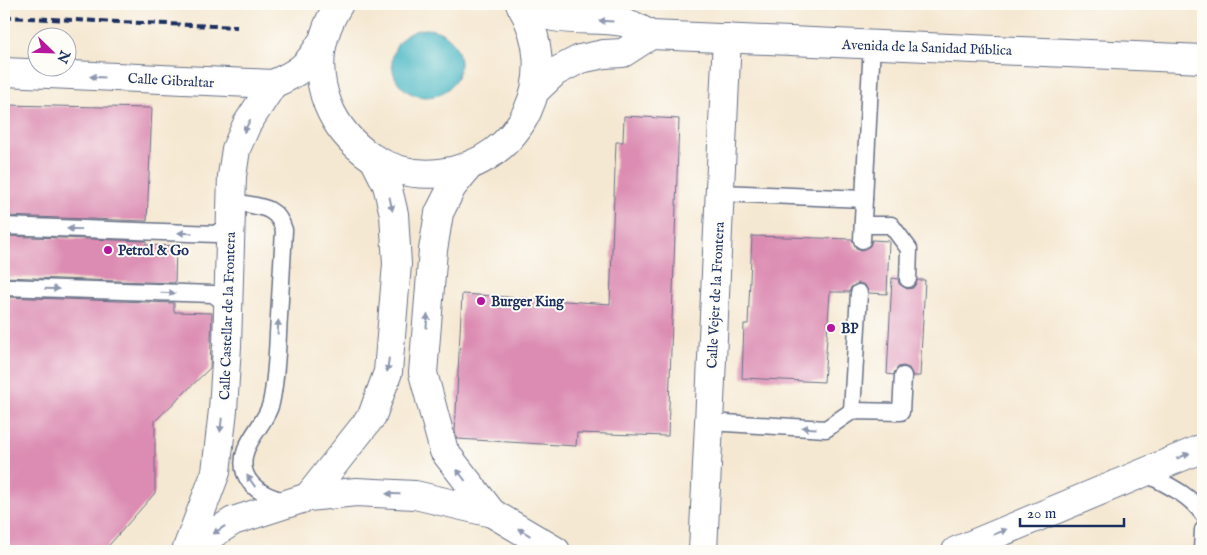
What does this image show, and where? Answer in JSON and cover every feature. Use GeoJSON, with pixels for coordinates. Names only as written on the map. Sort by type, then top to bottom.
{"type":"FeatureCollection","features":[{"type":"Feature","properties":{"kind":"street","name":"Avenida de la Sanidad Pública"},"geometry":{"type":"LineString","coordinates":[[521,4],[529,9],[553,17],[624,22],[651,35],[1203,59]]}},
{"type":"Feature","properties":{"kind":"street"},"geometry":{"type":"LineString","coordinates":[[328,18],[320,68],[323,92],[332,114],[344,134],[362,151],[383,164],[406,171],[430,174],[454,171],[470,165],[497,150],[514,133],[527,113],[536,90],[538,66],[536,42],[529,19],[521,4]]}},
{"type":"Feature","properties":{"kind":"street","name":"Calle Gibraltar"},"geometry":{"type":"LineString","coordinates":[[4,72],[273,84],[293,76],[310,62],[328,18]]}},
{"type":"Feature","properties":{"kind":"street"},"geometry":{"type":"LineString","coordinates":[[536,90],[555,72],[580,59],[604,54],[623,54],[651,35]]}},
{"type":"Feature","properties":{"kind":"street","name":"Calle Vejer de la Frontera"},"geometry":{"type":"LineString","coordinates":[[703,551],[727,38]]}},
{"type":"Feature","properties":{"kind":"street","name":"Calle Castellar de la Frontera"},"geometry":{"type":"LineString","coordinates":[[186,551],[216,472],[223,410],[232,176],[236,149],[247,124],[273,84]]}},
{"type":"Feature","properties":{"kind":"street"},"geometry":{"type":"LineString","coordinates":[[300,499],[372,416],[388,372],[397,264],[394,214],[387,184],[374,158]]}},
{"type":"Feature","properties":{"kind":"street"},"geometry":{"type":"LineString","coordinates":[[470,165],[452,187],[439,213],[433,250],[422,373],[444,451],[492,513]]}},
{"type":"Feature","properties":{"kind":"street"},"geometry":{"type":"LineString","coordinates":[[956,551],[1203,448]]}},
{"type":"Feature","properties":{"kind":"street"},"geometry":{"type":"LineString","coordinates":[[186,551],[233,521],[300,499],[356,492],[416,495],[492,513],[556,551]]}},
{"type":"Feature","properties":{"kind":"lane"},"geometry":{"type":"LineString","coordinates":[[872,44],[862,232],[891,225],[909,249],[908,279]]}},
{"type":"Feature","properties":{"kind":"lane"},"geometry":{"type":"LineString","coordinates":[[720,193],[864,199]]}},
{"type":"Feature","properties":{"kind":"lane"},"geometry":{"type":"LineString","coordinates":[[4,226],[122,238],[216,234],[239,203],[266,208],[278,216],[284,230],[275,377],[271,405],[249,442],[245,457],[245,472],[253,485],[264,494],[278,500],[300,499]]}},
{"type":"Feature","properties":{"kind":"lane"},"geometry":{"type":"LineString","coordinates":[[4,287],[120,284],[213,294],[221,300],[228,315]]}},
{"type":"Feature","properties":{"kind":"lane"},"geometry":{"type":"LineString","coordinates":[[852,411],[859,293]]}},
{"type":"Feature","properties":{"kind":"lane"},"geometry":{"type":"LineString","coordinates":[[708,422],[826,429],[852,411],[901,412],[903,376]]}},
{"type":"Feature","properties":{"kind":"lane"},"geometry":{"type":"LineString","coordinates":[[1143,472],[1178,490],[1194,502],[1203,514]]}},
{"type":"Feature","properties":{"kind":"lane"},"geometry":{"type":"LineString","coordinates":[[1202,551],[1203,530]]}},
{"type":"Feature","properties":{"kind":"water"},"geometry":{"type":"Polygon","coordinates":[[[426,29],[439,32],[450,39],[457,50],[460,63],[457,76],[450,87],[439,94],[426,97],[413,94],[402,87],[395,76],[392,63],[395,50],[402,39],[413,32],[426,29]]]}},
{"type":"Feature","properties":{"kind":"building"},"geometry":{"type":"Polygon","coordinates":[[[4,105],[152,108],[147,221],[4,216],[4,105]]]}},
{"type":"Feature","properties":{"kind":"building"},"geometry":{"type":"Polygon","coordinates":[[[624,116],[679,119],[668,436],[577,433],[576,446],[457,439],[455,432],[462,294],[610,304],[616,142],[623,142],[624,116]]]}},
{"type":"Feature","properties":{"kind":"building"},"geometry":{"type":"Polygon","coordinates":[[[4,236],[146,241],[146,245],[176,246],[175,283],[4,277],[4,236]]]}},
{"type":"Feature","properties":{"kind":"building"},"geometry":{"type":"Polygon","coordinates":[[[752,236],[852,239],[856,248],[862,250],[870,246],[872,240],[889,241],[887,294],[869,293],[865,285],[859,283],[851,287],[849,292],[830,292],[824,382],[742,378],[744,324],[748,324],[752,236]]]}},
{"type":"Feature","properties":{"kind":"building"},"geometry":{"type":"Polygon","coordinates":[[[892,278],[898,279],[899,284],[907,289],[913,288],[918,280],[925,280],[920,376],[913,376],[909,368],[903,366],[898,367],[893,375],[887,374],[892,278]]]}},
{"type":"Feature","properties":{"kind":"building"},"geometry":{"type":"Polygon","coordinates":[[[4,297],[174,303],[174,312],[212,313],[210,368],[155,421],[155,493],[104,551],[4,551],[4,297]]]}},
{"type":"Feature","properties":{"kind":"railway"},"geometry":{"type":"LineString","coordinates":[[4,17],[237,27]]}},
{"type":"Feature","properties":{"kind":"place","name":"Petrol & Go"},"geometry":{"type":"Point","coordinates":[108,250]}},
{"type":"Feature","properties":{"kind":"place","name":"Burger King"},"geometry":{"type":"Point","coordinates":[481,301]}},
{"type":"Feature","properties":{"kind":"place","name":"BP"},"geometry":{"type":"Point","coordinates":[831,328]}}]}
